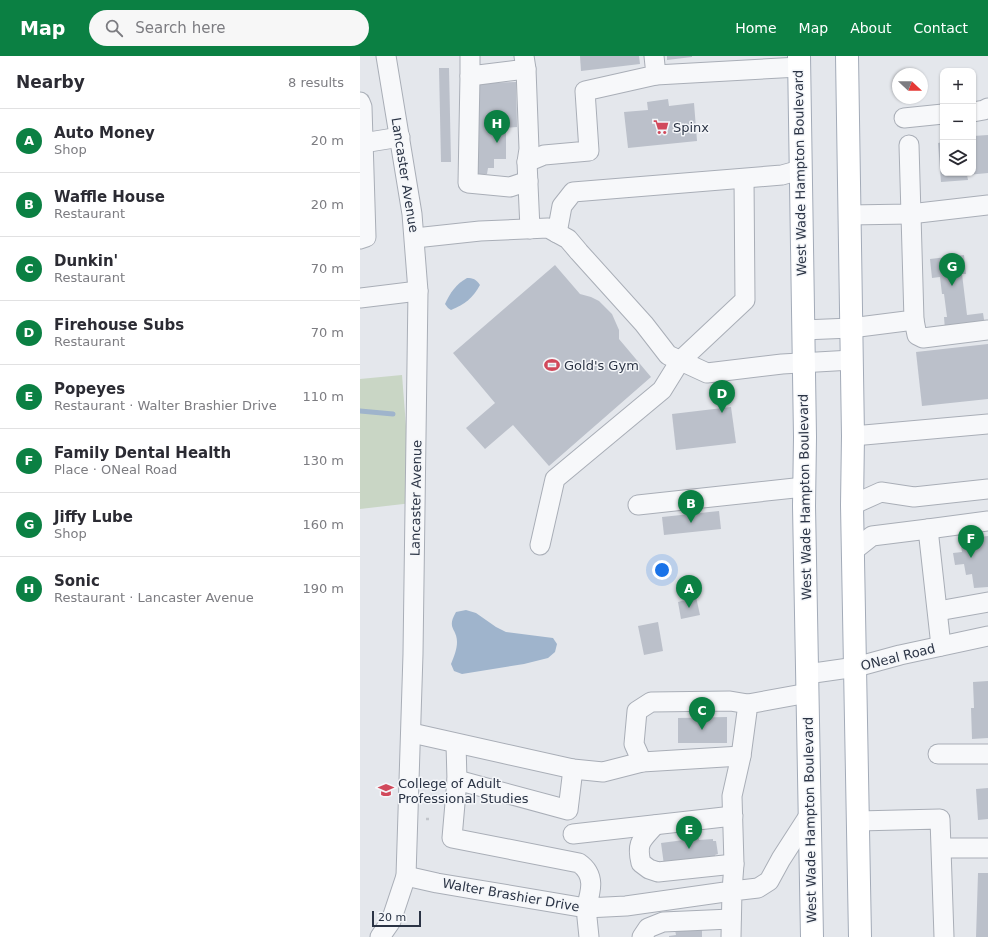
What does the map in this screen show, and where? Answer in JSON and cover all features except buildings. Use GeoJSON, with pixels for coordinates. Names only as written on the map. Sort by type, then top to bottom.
{"type":"FeatureCollection","features":[{"type":"Feature","properties":{"kind":"main road"},"geometry":{"type":"LineString","coordinates":[[847,56],[853,436],[852,505],[860,937]]}},
{"type":"Feature","properties":{"kind":"main road","name":"West Wade Hampton Boulevard"},"geometry":{"type":"LineString","coordinates":[[799,61],[804,363],[804,487],[812,937]]}},
{"type":"Feature","properties":{"kind":"street","name":"Lancaster Avenue"},"geometry":{"type":"LineString","coordinates":[[380,937],[391,921],[406,876],[412,733],[418,291],[412,214],[386,56]]}},
{"type":"Feature","properties":{"kind":"street"},"geometry":{"type":"LineString","coordinates":[[470,56],[468,183],[510,187],[528,181]]}},
{"type":"Feature","properties":{"kind":"street"},"geometry":{"type":"LineString","coordinates":[[527,162],[544,155],[589,151],[584,91],[655,65],[799,61]]}},
{"type":"Feature","properties":{"kind":"street"},"geometry":{"type":"LineString","coordinates":[[470,76],[525,63],[529,149],[527,162],[530,228]]}},
{"type":"Feature","properties":{"kind":"street"},"geometry":{"type":"LineString","coordinates":[[360,102],[362,108],[366,238],[360,239]]}},
{"type":"Feature","properties":{"kind":"street"},"geometry":{"type":"LineString","coordinates":[[976,111],[988,108]]}},
{"type":"Feature","properties":{"kind":"street"},"geometry":{"type":"LineString","coordinates":[[904,118],[935,115]]}},
{"type":"Feature","properties":{"kind":"street"},"geometry":{"type":"LineString","coordinates":[[976,124],[988,122]]}},
{"type":"Feature","properties":{"kind":"street"},"geometry":{"type":"LineString","coordinates":[[363,143],[400,137]]}},
{"type":"Feature","properties":{"kind":"street"},"geometry":{"type":"LineString","coordinates":[[909,145],[914,320],[917,335],[923,338],[988,330]]}},
{"type":"Feature","properties":{"kind":"street"},"geometry":{"type":"LineString","coordinates":[[557,233],[562,206],[573,192],[744,179],[782,175],[800,170]]}},
{"type":"Feature","properties":{"kind":"street"},"geometry":{"type":"LineString","coordinates":[[540,545],[555,478],[662,390],[680,361],[745,300],[744,179]]}},
{"type":"Feature","properties":{"kind":"street"},"geometry":{"type":"LineString","coordinates":[[849,215],[910,214],[988,205]]}},
{"type":"Feature","properties":{"kind":"street"},"geometry":{"type":"LineString","coordinates":[[415,238],[480,231],[548,228],[568,239],[644,324],[668,356],[707,373],[782,364],[852,360]]}},
{"type":"Feature","properties":{"kind":"street"},"geometry":{"type":"LineString","coordinates":[[360,298],[418,291]]}},
{"type":"Feature","properties":{"kind":"street"},"geometry":{"type":"LineString","coordinates":[[803,330],[851,328],[914,320]]}},
{"type":"Feature","properties":{"kind":"street"},"geometry":{"type":"LineString","coordinates":[[853,436],[988,424]]}},
{"type":"Feature","properties":{"kind":"street"},"geometry":{"type":"LineString","coordinates":[[638,505],[804,487]]}},
{"type":"Feature","properties":{"kind":"street"},"geometry":{"type":"LineString","coordinates":[[852,505],[881,492],[914,497],[988,489]]}},
{"type":"Feature","properties":{"kind":"street"},"geometry":{"type":"LineString","coordinates":[[853,551],[872,536],[988,521]]}},
{"type":"Feature","properties":{"kind":"street"},"geometry":{"type":"LineString","coordinates":[[928,529],[942,646]]}},
{"type":"Feature","properties":{"kind":"street"},"geometry":{"type":"LineString","coordinates":[[938,611],[988,602]]}},
{"type":"Feature","properties":{"kind":"street","name":"ONeal Road"},"geometry":{"type":"LineString","coordinates":[[642,762],[634,744],[637,711],[651,702],[730,701],[748,704],[856,667],[900,655],[988,636]]}},
{"type":"Feature","properties":{"kind":"street"},"geometry":{"type":"LineString","coordinates":[[642,937],[648,928],[663,922],[731,928],[734,864],[732,796],[741,756],[748,704]]}},
{"type":"Feature","properties":{"kind":"street"},"geometry":{"type":"LineString","coordinates":[[412,733],[573,769],[603,772],[642,762],[741,756]]}},
{"type":"Feature","properties":{"kind":"street"},"geometry":{"type":"LineString","coordinates":[[456,744],[457,780],[452,838],[580,863],[585,867],[591,879],[586,908],[626,906],[758,888],[769,882],[781,859],[810,814]]}},
{"type":"Feature","properties":{"kind":"street"},"geometry":{"type":"LineString","coordinates":[[938,754],[988,754]]}},
{"type":"Feature","properties":{"kind":"street"},"geometry":{"type":"LineString","coordinates":[[573,769],[568,810],[580,863]]}},
{"type":"Feature","properties":{"kind":"street"},"geometry":{"type":"LineString","coordinates":[[457,780],[568,810]]}},
{"type":"Feature","properties":{"kind":"street"},"geometry":{"type":"LineString","coordinates":[[573,834],[733,816]]}},
{"type":"Feature","properties":{"kind":"street"},"geometry":{"type":"LineString","coordinates":[[858,821],[940,819],[944,937]]}},
{"type":"Feature","properties":{"kind":"street"},"geometry":{"type":"LineString","coordinates":[[655,825],[640,842],[639,853],[641,863],[649,869],[658,872],[734,864]]}},
{"type":"Feature","properties":{"kind":"street"},"geometry":{"type":"LineString","coordinates":[[942,848],[988,848]]}},
{"type":"Feature","properties":{"kind":"street","name":"Walter Brashier Drive"},"geometry":{"type":"LineString","coordinates":[[406,876],[437,883],[586,908],[589,937]]}},
{"type":"Feature","properties":{"kind":"path"},"geometry":{"type":"LineString","coordinates":[[425,819],[432,819]]}},
{"type":"Feature","properties":{"kind":"green space"},"geometry":{"type":"Polygon","coordinates":[[[402,375],[412,503],[360,509],[360,379],[402,375]]]}},
{"type":"Feature","properties":{"kind":"water"},"geometry":{"type":"Polygon","coordinates":[[[467,278],[474,279],[480,285],[468,300],[451,310],[445,304],[447,300],[457,286],[467,278]]]}},
{"type":"Feature","properties":{"kind":"water"},"geometry":{"type":"Polygon","coordinates":[[[466,610],[476,613],[506,632],[553,638],[557,644],[555,652],[548,658],[524,664],[462,674],[454,671],[451,664],[456,650],[457,637],[452,622],[456,612],[466,610]]]}},
{"type":"Feature","properties":{"kind":"waterway"},"geometry":{"type":"LineString","coordinates":[[360,411],[393,414]]}},
{"type":"Feature","properties":{"kind":"place","name":"Spinx"},"geometry":{"type":"Point","coordinates":[661,127]}},
{"type":"Feature","properties":{"kind":"place","name":"Sonic"},"geometry":{"type":"Point","coordinates":[497,143]}},
{"type":"Feature","properties":{"kind":"place","name":"Jiffy Lube"},"geometry":{"type":"Point","coordinates":[952,286]}},
{"type":"Feature","properties":{"kind":"place","name":"Gold's Gym"},"geometry":{"type":"Point","coordinates":[552,365]}},
{"type":"Feature","properties":{"kind":"place","name":"Firehouse Subs"},"geometry":{"type":"Point","coordinates":[722,413]}},
{"type":"Feature","properties":{"kind":"place","name":"Waffle House"},"geometry":{"type":"Point","coordinates":[691,523]}},
{"type":"Feature","properties":{"kind":"place","name":"Family Dental Health"},"geometry":{"type":"Point","coordinates":[971,558]}},
{"type":"Feature","properties":{"kind":"place","name":"Auto Money"},"geometry":{"type":"Point","coordinates":[689,608]}},
{"type":"Feature","properties":{"kind":"place","name":"Dunkin'"},"geometry":{"type":"Point","coordinates":[702,730]}},
{"type":"Feature","properties":{"kind":"place","name":"College of Adult Professional Studies"},"geometry":{"type":"Point","coordinates":[386,790]}},
{"type":"Feature","properties":{"kind":"place","name":"Popeyes"},"geometry":{"type":"Point","coordinates":[689,849]}}]}
